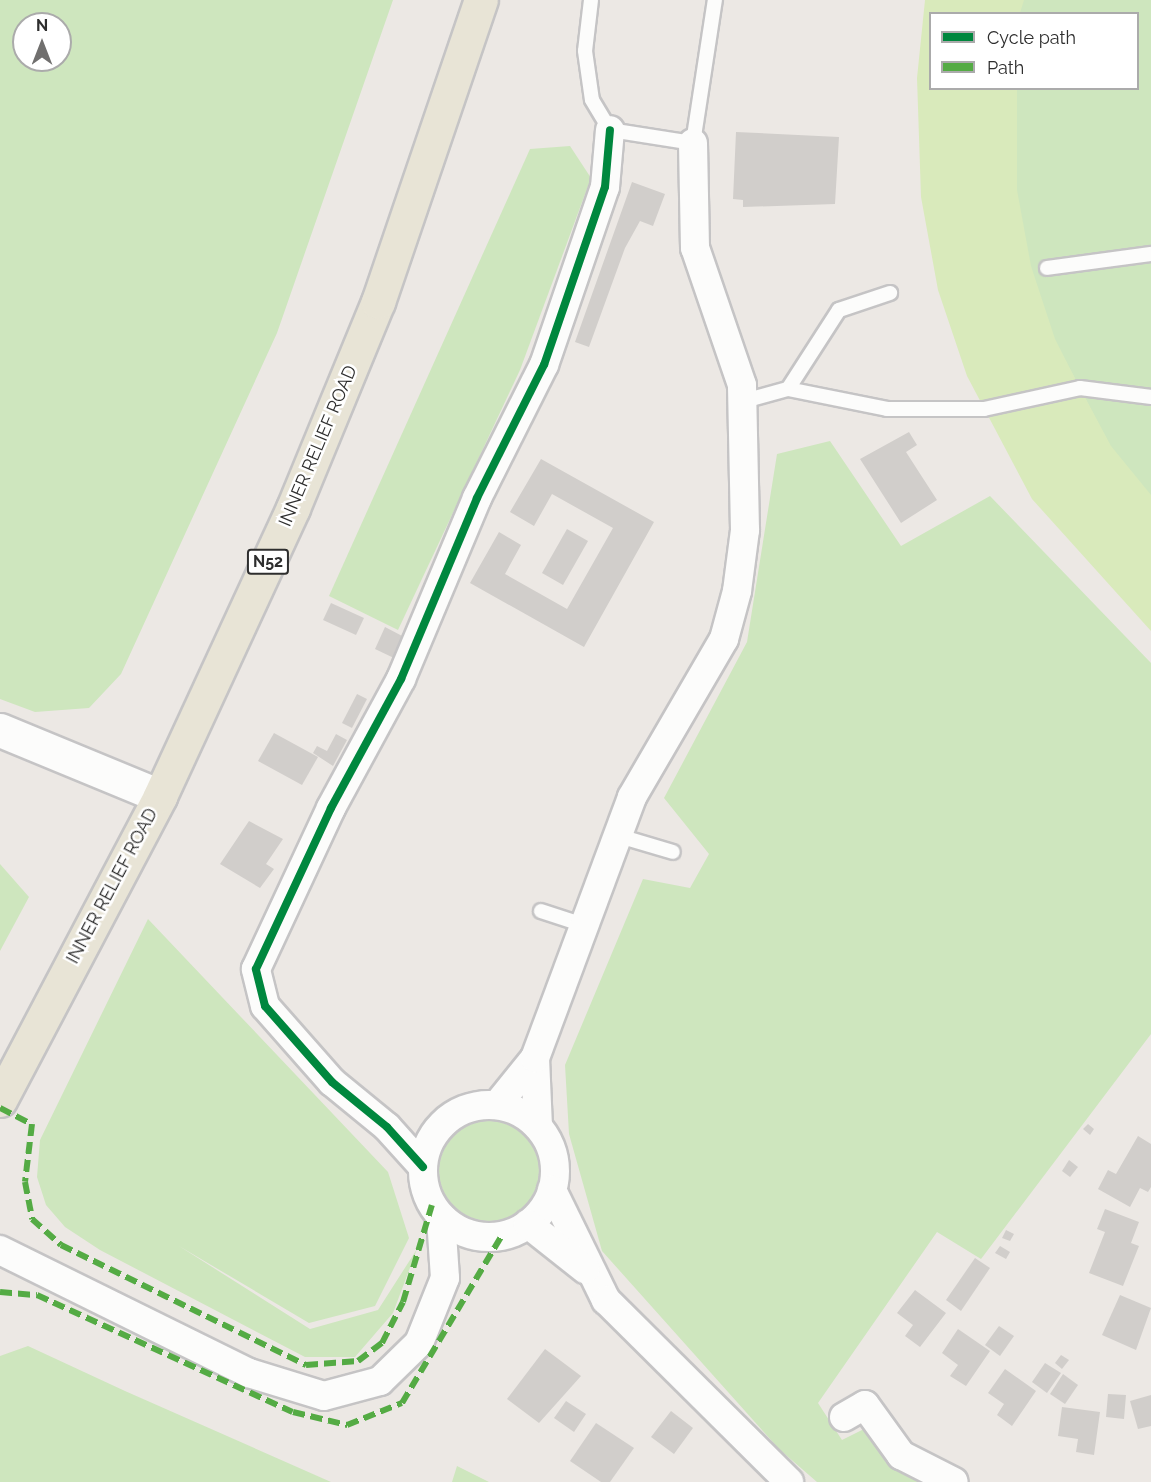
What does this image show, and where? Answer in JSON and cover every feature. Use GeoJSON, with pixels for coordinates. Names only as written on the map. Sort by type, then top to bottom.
{"type":"FeatureCollection","features":[{"type":"Feature","properties":{"kind":"main road","name":"INNER RELIEF ROAD"},"geometry":{"type":"LineString","coordinates":[[0,1100],[160,796],[288,518],[373,312],[482,0]]}},
{"type":"Feature","properties":{"kind":"street"},"geometry":{"type":"LineString","coordinates":[[423,1167],[387,1127],[332,1082],[265,1006],[256,969],[331,808],[401,679],[477,498],[544,365],[605,187],[610,130]]}},
{"type":"Feature","properties":{"kind":"street"},"geometry":{"type":"LineString","coordinates":[[497,1105],[535,1058],[587,926],[632,797],[724,639],[746,530],[744,401],[695,248],[693,143]]}},
{"type":"Feature","properties":{"kind":"street"},"geometry":{"type":"LineString","coordinates":[[0,730],[160,796]]}},
{"type":"Feature","properties":{"kind":"street"},"geometry":{"type":"LineString","coordinates":[[0,1250],[249,1373],[324,1396],[380,1381],[419,1343],[445,1278],[483,1236],[528,1224],[552,1190],[555,1167],[538,1126],[535,1058]]}},
{"type":"Feature","properties":{"kind":"street"},"geometry":{"type":"LineString","coordinates":[[387,1127],[441,1125],[476,1106],[497,1105],[538,1126]]}},
{"type":"Feature","properties":{"kind":"street"},"geometry":{"type":"LineString","coordinates":[[441,1125],[423,1167],[424,1186],[441,1217],[445,1278]]}},
{"type":"Feature","properties":{"kind":"street"},"geometry":{"type":"LineString","coordinates":[[552,1190],[590,1272],[633,1329],[789,1482]]}},
{"type":"Feature","properties":{"kind":"street"},"geometry":{"type":"LineString","coordinates":[[441,1217],[483,1236]]}},
{"type":"Feature","properties":{"kind":"street"},"geometry":{"type":"LineString","coordinates":[[528,1224],[590,1272]]}},
{"type":"Feature","properties":{"kind":"street"},"geometry":{"type":"LineString","coordinates":[[844,1417],[865,1405],[901,1455],[954,1482]]}},
{"type":"Feature","properties":{"kind":"lane"},"geometry":{"type":"LineString","coordinates":[[591,0],[585,51],[591,90],[610,130],[693,143],[715,0]]}},
{"type":"Feature","properties":{"kind":"lane"},"geometry":{"type":"LineString","coordinates":[[1047,268],[1151,254]]}},
{"type":"Feature","properties":{"kind":"lane"},"geometry":{"type":"LineString","coordinates":[[788,389],[839,310],[890,293]]}},
{"type":"Feature","properties":{"kind":"lane"},"geometry":{"type":"LineString","coordinates":[[744,401],[788,389],[887,409],[984,409],[1080,388],[1151,397]]}},
{"type":"Feature","properties":{"kind":"lane"},"geometry":{"type":"LineString","coordinates":[[619,836],[673,852]]}},
{"type":"Feature","properties":{"kind":"lane"},"geometry":{"type":"LineString","coordinates":[[541,911],[587,926]]}},
{"type":"Feature","properties":{"kind":"green space"},"geometry":{"type":"Polygon","coordinates":[[[0,0],[393,0],[277,333],[121,674],[89,708],[35,712],[0,699],[0,0]]]}},
{"type":"Feature","properties":{"kind":"green space"},"geometry":{"type":"Polygon","coordinates":[[[925,0],[1024,0],[1020,12],[929,12],[929,90],[1017,90],[1017,190],[1031,266],[1055,339],[1111,446],[1151,495],[1151,631],[1032,499],[967,376],[938,290],[921,197],[917,78],[925,0]]]}},
{"type":"Feature","properties":{"kind":"green space"},"geometry":{"type":"Polygon","coordinates":[[[1022,0],[1151,0],[1151,497],[1110,446],[1054,339],[1030,266],[1015,190],[1016,90],[1139,90],[1139,12],[1019,12],[1022,0]]]}},
{"type":"Feature","properties":{"kind":"green space"},"geometry":{"type":"Polygon","coordinates":[[[570,146],[591,178],[520,370],[398,630],[329,596],[530,149],[570,146]]]}},
{"type":"Feature","properties":{"kind":"green space"},"geometry":{"type":"Polygon","coordinates":[[[830,441],[901,546],[990,496],[1151,663],[1151,1034],[981,1259],[937,1232],[818,1403],[842,1440],[864,1429],[921,1482],[817,1482],[779,1449],[602,1251],[569,1134],[565,1065],[643,879],[690,888],[709,854],[664,798],[747,642],[777,454],[830,441]]]}},
{"type":"Feature","properties":{"kind":"green space"},"geometry":{"type":"Polygon","coordinates":[[[0,864],[29,897],[0,951],[0,864]]]}},
{"type":"Feature","properties":{"kind":"green space"},"geometry":{"type":"Polygon","coordinates":[[[148,919],[388,1172],[409,1238],[375,1306],[309,1323],[179,1246],[310,1329],[378,1310],[417,1249],[393,1313],[355,1357],[305,1357],[100,1250],[65,1227],[46,1205],[37,1177],[40,1140],[148,919]]]}},
{"type":"Feature","properties":{"kind":"green space"},"geometry":{"type":"Polygon","coordinates":[[[479,1121],[499,1121],[525,1135],[536,1152],[539,1171],[536,1190],[525,1207],[499,1221],[479,1221],[461,1213],[447,1199],[439,1181],[439,1161],[447,1143],[461,1129],[479,1121]]]}},
{"type":"Feature","properties":{"kind":"green space"},"geometry":{"type":"Polygon","coordinates":[[[28,1346],[331,1482],[0,1482],[0,1356],[28,1346]]]}},
{"type":"Feature","properties":{"kind":"green space"},"geometry":{"type":"Polygon","coordinates":[[[457,1466],[489,1482],[452,1482],[457,1466]]]}},
{"type":"Feature","properties":{"kind":"building"},"geometry":{"type":"Polygon","coordinates":[[[736,132],[839,137],[835,204],[743,207],[743,200],[733,199],[736,132]]]}},
{"type":"Feature","properties":{"kind":"building"},"geometry":{"type":"Polygon","coordinates":[[[632,182],[665,194],[653,226],[640,221],[625,248],[589,347],[575,342],[632,182]]]}},
{"type":"Feature","properties":{"kind":"building"},"geometry":{"type":"Polygon","coordinates":[[[909,432],[917,445],[906,452],[937,500],[901,523],[860,459],[909,432]]]}},
{"type":"Feature","properties":{"kind":"building"},"geometry":{"type":"Polygon","coordinates":[[[541,459],[654,522],[584,647],[470,583],[499,532],[521,545],[505,574],[567,609],[613,528],[552,494],[534,526],[510,512],[541,459]]]}},
{"type":"Feature","properties":{"kind":"building"},"geometry":{"type":"Polygon","coordinates":[[[567,529],[588,541],[563,585],[542,573],[567,529]]]}},
{"type":"Feature","properties":{"kind":"building"},"geometry":{"type":"Polygon","coordinates":[[[331,603],[364,618],[356,635],[323,620],[331,603]]]}},
{"type":"Feature","properties":{"kind":"building"},"geometry":{"type":"Polygon","coordinates":[[[385,627],[406,638],[396,659],[375,649],[385,627]]]}},
{"type":"Feature","properties":{"kind":"building"},"geometry":{"type":"Polygon","coordinates":[[[357,694],[367,699],[352,728],[342,723],[357,694]]]}},
{"type":"Feature","properties":{"kind":"building"},"geometry":{"type":"Polygon","coordinates":[[[274,733],[318,757],[302,785],[258,761],[274,733]]]}},
{"type":"Feature","properties":{"kind":"building"},"geometry":{"type":"Polygon","coordinates":[[[336,734],[347,740],[333,766],[313,753],[317,746],[327,751],[336,734]]]}},
{"type":"Feature","properties":{"kind":"building"},"geometry":{"type":"Polygon","coordinates":[[[249,821],[283,839],[266,864],[274,869],[260,888],[220,864],[249,821]]]}},
{"type":"Feature","properties":{"kind":"building"},"geometry":{"type":"Polygon","coordinates":[[[1088,1124],[1094,1129],[1090,1135],[1083,1129],[1088,1124]]]}},
{"type":"Feature","properties":{"kind":"building"},"geometry":{"type":"Polygon","coordinates":[[[1138,1136],[1151,1144],[1151,1187],[1148,1192],[1140,1188],[1130,1207],[1098,1189],[1108,1170],[1116,1174],[1138,1136]]]}},
{"type":"Feature","properties":{"kind":"building"},"geometry":{"type":"Polygon","coordinates":[[[1069,1160],[1078,1167],[1070,1177],[1062,1171],[1069,1160]]]}},
{"type":"Feature","properties":{"kind":"building"},"geometry":{"type":"Polygon","coordinates":[[[1105,1209],[1139,1222],[1131,1243],[1139,1246],[1123,1286],[1089,1273],[1105,1232],[1097,1229],[1105,1209]]]}},
{"type":"Feature","properties":{"kind":"building"},"geometry":{"type":"Polygon","coordinates":[[[1006,1230],[1014,1234],[1010,1241],[1002,1238],[1006,1230]]]}},
{"type":"Feature","properties":{"kind":"building"},"geometry":{"type":"Polygon","coordinates":[[[1000,1246],[1010,1252],[1006,1259],[995,1253],[1000,1246]]]}},
{"type":"Feature","properties":{"kind":"building"},"geometry":{"type":"Polygon","coordinates":[[[975,1258],[990,1268],[961,1311],[946,1300],[975,1258]]]}},
{"type":"Feature","properties":{"kind":"building"},"geometry":{"type":"Polygon","coordinates":[[[915,1290],[946,1313],[920,1347],[905,1336],[913,1325],[897,1313],[915,1290]]]}},
{"type":"Feature","properties":{"kind":"building"},"geometry":{"type":"Polygon","coordinates":[[[1120,1295],[1151,1308],[1136,1350],[1102,1335],[1120,1295]]]}},
{"type":"Feature","properties":{"kind":"building"},"geometry":{"type":"Polygon","coordinates":[[[999,1326],[1014,1336],[1000,1356],[985,1345],[999,1326]]]}},
{"type":"Feature","properties":{"kind":"building"},"geometry":{"type":"Polygon","coordinates":[[[958,1329],[990,1351],[966,1386],[950,1376],[958,1365],[942,1353],[958,1329]]]}},
{"type":"Feature","properties":{"kind":"building"},"geometry":{"type":"Polygon","coordinates":[[[545,1349],[581,1376],[539,1423],[507,1399],[545,1349]]]}},
{"type":"Feature","properties":{"kind":"building"},"geometry":{"type":"Polygon","coordinates":[[[1061,1355],[1069,1360],[1062,1369],[1055,1363],[1061,1355]]]}},
{"type":"Feature","properties":{"kind":"building"},"geometry":{"type":"Polygon","coordinates":[[[1045,1363],[1061,1373],[1047,1393],[1032,1382],[1045,1363]]]}},
{"type":"Feature","properties":{"kind":"building"},"geometry":{"type":"Polygon","coordinates":[[[1005,1369],[1036,1391],[1012,1426],[997,1415],[1004,1404],[988,1393],[1005,1369]]]}},
{"type":"Feature","properties":{"kind":"building"},"geometry":{"type":"Polygon","coordinates":[[[1063,1374],[1078,1385],[1065,1404],[1050,1394],[1063,1374]]]}},
{"type":"Feature","properties":{"kind":"building"},"geometry":{"type":"Polygon","coordinates":[[[1108,1394],[1126,1395],[1124,1419],[1106,1417],[1108,1394]]]}},
{"type":"Feature","properties":{"kind":"building"},"geometry":{"type":"Polygon","coordinates":[[[1151,1395],[1151,1426],[1138,1429],[1130,1401],[1151,1395]]]}},
{"type":"Feature","properties":{"kind":"building"},"geometry":{"type":"Polygon","coordinates":[[[566,1401],[586,1414],[574,1432],[554,1418],[566,1401]]]}},
{"type":"Feature","properties":{"kind":"building"},"geometry":{"type":"Polygon","coordinates":[[[1062,1407],[1100,1412],[1094,1455],[1076,1452],[1078,1439],[1058,1436],[1062,1407]]]}},
{"type":"Feature","properties":{"kind":"building"},"geometry":{"type":"Polygon","coordinates":[[[671,1411],[693,1428],[674,1454],[651,1437],[671,1411]]]}},
{"type":"Feature","properties":{"kind":"building"},"geometry":{"type":"Polygon","coordinates":[[[596,1423],[634,1448],[610,1482],[601,1482],[570,1461],[596,1423]]]}},
{"type":"Feature","properties":{"kind":"marked path"},"geometry":{"type":"LineString","coordinates":[[0,1108],[32,1124],[25,1182],[32,1219],[61,1245],[306,1365],[358,1361],[382,1343],[403,1302],[432,1205]]}},
{"type":"Feature","properties":{"kind":"marked path"},"geometry":{"type":"LineString","coordinates":[[0,1292],[37,1295],[293,1412],[347,1425],[402,1403],[502,1235]]}},
{"type":"Feature","properties":{"kind":"cycle path"},"geometry":{"type":"LineString","coordinates":[[423,1167],[387,1127],[332,1082],[265,1006],[256,969],[331,808],[401,679],[477,498],[544,365],[605,187],[610,130]]}}]}
